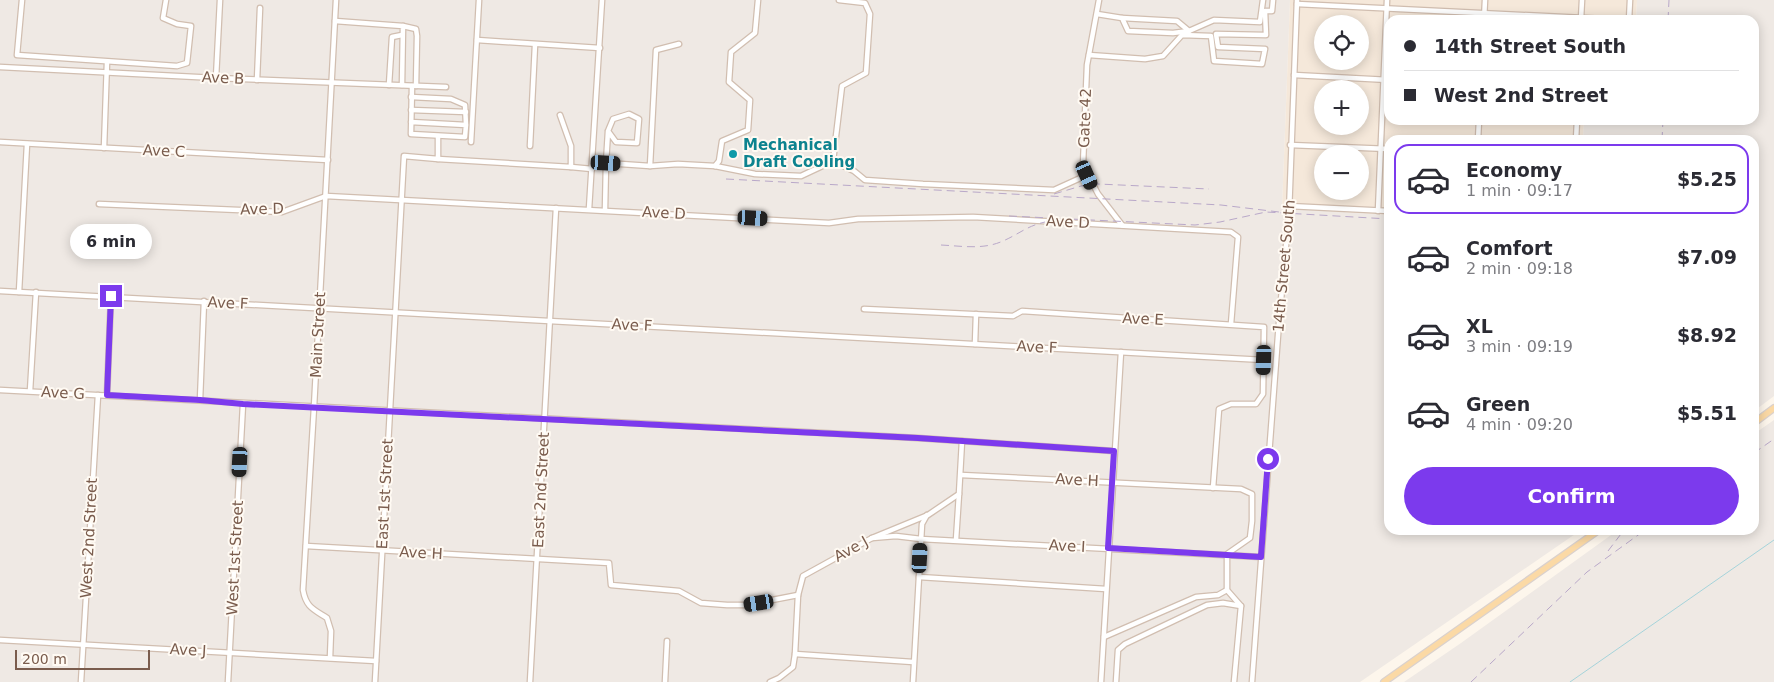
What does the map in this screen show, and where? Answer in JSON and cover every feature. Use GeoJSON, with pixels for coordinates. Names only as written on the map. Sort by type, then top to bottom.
{"type":"FeatureCollection","features":[{"type":"Feature","properties":{"kind":"main road"},"geometry":{"type":"LineString","coordinates":[[1759,419],[1774,408]]}},
{"type":"Feature","properties":{"kind":"main road"},"geometry":{"type":"LineString","coordinates":[[1384,682],[1592,535]]}},
{"type":"Feature","properties":{"kind":"street"},"geometry":{"type":"LineString","coordinates":[[22,0],[17,55],[177,66],[187,63],[191,26],[177,24],[163,18],[166,0]]}},
{"type":"Feature","properties":{"kind":"street"},"geometry":{"type":"LineString","coordinates":[[216,78],[220,0]]}},
{"type":"Feature","properties":{"kind":"street","name":"Main Street"},"geometry":{"type":"LineString","coordinates":[[330,658],[331,631],[327,618],[305,602],[303,590],[336,0]]}},
{"type":"Feature","properties":{"kind":"street"},"geometry":{"type":"LineString","coordinates":[[471,142],[479,0]]}},
{"type":"Feature","properties":{"kind":"street"},"geometry":{"type":"LineString","coordinates":[[589,209],[602,0]]}},
{"type":"Feature","properties":{"kind":"street"},"geometry":{"type":"LineString","coordinates":[[715,166],[719,161],[722,141],[748,130],[750,100],[729,82],[731,52],[755,33],[758,0]]}},
{"type":"Feature","properties":{"kind":"street"},"geometry":{"type":"LineString","coordinates":[[833,161],[842,86],[866,73],[870,14],[865,3],[839,0]]}},
{"type":"Feature","properties":{"kind":"street","name":"Gate 42"},"geometry":{"type":"LineString","coordinates":[[1099,0],[1089,55],[1084,165],[1087,175],[1098,194],[1122,225]]}},
{"type":"Feature","properties":{"kind":"street"},"geometry":{"type":"LineString","coordinates":[[1122,18],[1128,31],[1173,33],[1189,31],[1214,20],[1260,22],[1263,0]]}},
{"type":"Feature","properties":{"kind":"street"},"geometry":{"type":"LineString","coordinates":[[1089,55],[1146,59],[1163,56],[1182,35],[1198,35],[1211,36],[1214,61],[1262,64],[1265,49],[1218,47],[1216,34],[1266,35],[1265,11],[1272,11],[1273,0]]}},
{"type":"Feature","properties":{"kind":"street"},"geometry":{"type":"LineString","coordinates":[[1387,0],[1387,15]]}},
{"type":"Feature","properties":{"kind":"street"},"geometry":{"type":"LineString","coordinates":[[1484,13],[1485,0]]}},
{"type":"Feature","properties":{"kind":"street"},"geometry":{"type":"LineString","coordinates":[[1581,15],[1582,0]]}},
{"type":"Feature","properties":{"kind":"street"},"geometry":{"type":"LineString","coordinates":[[1628,15],[1630,0]]}},
{"type":"Feature","properties":{"kind":"street"},"geometry":{"type":"LineString","coordinates":[[1297,2],[1516,15]]}},
{"type":"Feature","properties":{"kind":"street","name":"14th Street South"},"geometry":{"type":"LineString","coordinates":[[1252,682],[1289,206],[1297,2]]}},
{"type":"Feature","properties":{"kind":"street"},"geometry":{"type":"LineString","coordinates":[[258,80],[260,8]]}},
{"type":"Feature","properties":{"kind":"street"},"geometry":{"type":"LineString","coordinates":[[1097,14],[1122,18],[1177,21],[1189,31]]}},
{"type":"Feature","properties":{"kind":"street"},"geometry":{"type":"LineString","coordinates":[[335,21],[403,26],[416,29],[418,36],[414,86],[411,98],[411,134],[465,137],[466,105],[451,99],[411,98]]}},
{"type":"Feature","properties":{"kind":"street"},"geometry":{"type":"LineString","coordinates":[[402,85],[403,26]]}},
{"type":"Feature","properties":{"kind":"street"},"geometry":{"type":"LineString","coordinates":[[389,85],[392,37],[402,35]]}},
{"type":"Feature","properties":{"kind":"street"},"geometry":{"type":"LineString","coordinates":[[477,40],[600,48]]}},
{"type":"Feature","properties":{"kind":"street"},"geometry":{"type":"LineString","coordinates":[[530,146],[535,44]]}},
{"type":"Feature","properties":{"kind":"street"},"geometry":{"type":"LineString","coordinates":[[650,166],[656,50],[679,44]]}},
{"type":"Feature","properties":{"kind":"street"},"geometry":{"type":"LineString","coordinates":[[104,148],[107,62]]}},
{"type":"Feature","properties":{"kind":"street","name":"Ave B"},"geometry":{"type":"LineString","coordinates":[[0,66],[258,80],[446,87]]}},
{"type":"Feature","properties":{"kind":"street"},"geometry":{"type":"LineString","coordinates":[[1294,75],[1384,79]]}},
{"type":"Feature","properties":{"kind":"street"},"geometry":{"type":"LineString","coordinates":[[1378,211],[1384,107]]}},
{"type":"Feature","properties":{"kind":"street"},"geometry":{"type":"LineString","coordinates":[[411,110],[466,112]]}},
{"type":"Feature","properties":{"kind":"street"},"geometry":{"type":"LineString","coordinates":[[605,210],[608,131],[613,119],[629,114],[639,119],[637,142],[616,142],[608,131]]}},
{"type":"Feature","properties":{"kind":"street"},"geometry":{"type":"LineString","coordinates":[[560,115],[571,146],[571,168]]}},
{"type":"Feature","properties":{"kind":"street"},"geometry":{"type":"LineString","coordinates":[[411,122],[466,125]]}},
{"type":"Feature","properties":{"kind":"street"},"geometry":{"type":"LineString","coordinates":[[438,136],[438,159],[592,169]]}},
{"type":"Feature","properties":{"kind":"street","name":"Ave C"},"geometry":{"type":"LineString","coordinates":[[0,142],[328,160]]}},
{"type":"Feature","properties":{"kind":"street"},"geometry":{"type":"LineString","coordinates":[[19,292],[27,144]]}},
{"type":"Feature","properties":{"kind":"street"},"geometry":{"type":"LineString","coordinates":[[1290,145],[1381,149]]}},
{"type":"Feature","properties":{"kind":"street","name":"East 1st Street"},"geometry":{"type":"LineString","coordinates":[[375,682],[404,156],[438,159]]}},
{"type":"Feature","properties":{"kind":"street"},"geometry":{"type":"LineString","coordinates":[[606,163],[650,166],[678,164],[715,166],[755,174],[801,176],[833,161]]}},
{"type":"Feature","properties":{"kind":"street"},"geometry":{"type":"LineString","coordinates":[[833,161],[865,180],[973,186],[1054,190],[1087,175]]}},
{"type":"Feature","properties":{"kind":"street","name":"Ave D"},"geometry":{"type":"LineString","coordinates":[[99,204],[282,212],[326,196],[830,222],[858,219],[973,217],[1231,232],[1238,237],[1231,324]]}},
{"type":"Feature","properties":{"kind":"street"},"geometry":{"type":"LineString","coordinates":[[1289,206],[1384,212]]}},
{"type":"Feature","properties":{"kind":"street","name":"East 2nd Street"},"geometry":{"type":"LineString","coordinates":[[530,682],[556,208]]}},
{"type":"Feature","properties":{"kind":"street","name":"Ave F"},"geometry":{"type":"LineString","coordinates":[[0,291],[1264,360]]}},
{"type":"Feature","properties":{"kind":"street"},"geometry":{"type":"LineString","coordinates":[[30,391],[36,292]]}},
{"type":"Feature","properties":{"kind":"street"},"geometry":{"type":"LineString","coordinates":[[107,395],[111,296]]}},
{"type":"Feature","properties":{"kind":"street"},"geometry":{"type":"LineString","coordinates":[[200,400],[204,301]]}},
{"type":"Feature","properties":{"kind":"street","name":"Ave E"},"geometry":{"type":"LineString","coordinates":[[864,309],[1013,316],[1022,311],[1264,327],[1264,360]]}},
{"type":"Feature","properties":{"kind":"street"},"geometry":{"type":"LineString","coordinates":[[975,344],[976,314]]}},
{"type":"Feature","properties":{"kind":"street"},"geometry":{"type":"LineString","coordinates":[[1101,682],[1121,352]]}},
{"type":"Feature","properties":{"kind":"street"},"geometry":{"type":"LineString","coordinates":[[1213,488],[1219,409],[1231,404],[1256,404],[1263,394],[1264,360]]}},
{"type":"Feature","properties":{"kind":"street","name":"Ave G"},"geometry":{"type":"LineString","coordinates":[[0,390],[962,441],[1114,451]]}},
{"type":"Feature","properties":{"kind":"street","name":"West 2nd Street"},"geometry":{"type":"LineString","coordinates":[[81,682],[98,395]]}},
{"type":"Feature","properties":{"kind":"street","name":"West 1st Street"},"geometry":{"type":"LineString","coordinates":[[228,682],[243,404]]}},
{"type":"Feature","properties":{"kind":"street"},"geometry":{"type":"LineString","coordinates":[[956,540],[962,441]]}},
{"type":"Feature","properties":{"kind":"street","name":"Ave H"},"geometry":{"type":"LineString","coordinates":[[961,475],[1241,489],[1252,494],[1250,538],[1227,554]]}},
{"type":"Feature","properties":{"kind":"street","name":"Ave J"},"geometry":{"type":"LineString","coordinates":[[770,682],[780,680],[793,667],[798,595],[803,576],[872,538],[928,515],[959,494]]}},
{"type":"Feature","properties":{"kind":"street"},"geometry":{"type":"LineString","coordinates":[[912,682],[922,524],[928,515]]}},
{"type":"Feature","properties":{"kind":"street","name":"Ave I"},"geometry":{"type":"LineString","coordinates":[[872,538],[896,536],[921,539],[1261,557]]}},
{"type":"Feature","properties":{"kind":"street","name":"Ave H"},"geometry":{"type":"LineString","coordinates":[[306,546],[609,563],[611,585],[678,591],[701,603],[746,605],[798,595]]}},
{"type":"Feature","properties":{"kind":"street"},"geometry":{"type":"LineString","coordinates":[[1227,554],[1227,590],[1241,606],[1234,682]]}},
{"type":"Feature","properties":{"kind":"street"},"geometry":{"type":"LineString","coordinates":[[919,577],[1106,589]]}},
{"type":"Feature","properties":{"kind":"street"},"geometry":{"type":"LineString","coordinates":[[1104,637],[1196,597],[1218,595],[1227,590]]}},
{"type":"Feature","properties":{"kind":"street"},"geometry":{"type":"LineString","coordinates":[[1116,682],[1118,650],[1125,644],[1207,605],[1223,603],[1241,606]]}},
{"type":"Feature","properties":{"kind":"street","name":"Ave J"},"geometry":{"type":"LineString","coordinates":[[0,640],[376,660]]}},
{"type":"Feature","properties":{"kind":"street"},"geometry":{"type":"LineString","coordinates":[[665,682],[667,640]]}},
{"type":"Feature","properties":{"kind":"street"},"geometry":{"type":"LineString","coordinates":[[795,654],[913,662]]}},
{"type":"Feature","properties":{"kind":"shaded area"},"geometry":{"type":"Polygon","coordinates":[[[0,0],[1290,0],[1282,208],[1384,215],[1384,535],[1574,535],[1360,682],[0,682],[0,0]]]}},
{"type":"Feature","properties":{"kind":"shaded area"},"geometry":{"type":"Polygon","coordinates":[[[1290,0],[1637,0],[1636,15],[1384,15],[1384,125],[1584,125],[1583,135],[1384,135],[1384,215],[1282,208],[1290,0]]]}},
{"type":"Feature","properties":{"kind":"shaded area"},"geometry":{"type":"Polygon","coordinates":[[[1637,0],[1774,0],[1774,396],[1759,407],[1759,135],[1583,135],[1584,125],[1759,125],[1759,15],[1636,15],[1637,0]]]}},
{"type":"Feature","properties":{"kind":"shaded area"},"geometry":{"type":"Polygon","coordinates":[[[1774,420],[1774,682],[1404,682],[1611,535],[1759,535],[1759,430],[1774,420]]]}},
{"type":"Feature","properties":{"kind":"waterway"},"geometry":{"type":"LineString","coordinates":[[1570,682],[1774,540]]}},
{"type":"Feature","properties":{"kind":"railway"},"geometry":{"type":"LineString","coordinates":[[1668,15],[1669,0]]}},
{"type":"Feature","properties":{"kind":"railway"},"geometry":{"type":"LineString","coordinates":[[1662,135],[1663,125]]}},
{"type":"Feature","properties":{"kind":"railway"},"geometry":{"type":"LineString","coordinates":[[726,179],[1221,205],[1279,212]]}},
{"type":"Feature","properties":{"kind":"railway"},"geometry":{"type":"LineString","coordinates":[[1054,194],[1081,186],[1098,184],[1209,189]]}},
{"type":"Feature","properties":{"kind":"railway"},"geometry":{"type":"LineString","coordinates":[[1009,216],[1195,225],[1220,222],[1266,212],[1384,219]]}},
{"type":"Feature","properties":{"kind":"railway"},"geometry":{"type":"LineString","coordinates":[[941,245],[988,246],[1045,222]]}},
{"type":"Feature","properties":{"kind":"railway"},"geometry":{"type":"LineString","coordinates":[[1759,450],[1774,439]]}},
{"type":"Feature","properties":{"kind":"railway"},"geometry":{"type":"LineString","coordinates":[[1608,551],[1620,535]]}},
{"type":"Feature","properties":{"kind":"railway"},"geometry":{"type":"LineString","coordinates":[[1471,682],[1587,572],[1638,535]]}},
{"type":"Feature","properties":{"kind":"place","name":"Mechanical Draft Cooling"},"geometry":{"type":"Point","coordinates":[733,154]}},
{"type":"Feature","properties":{"kind":"route"},"geometry":{"type":"LineString","coordinates":[[111,296],[107,395],[243,404],[918,438],[1114,451],[1108,548],[1261,557],[1268,459]]}}]}
